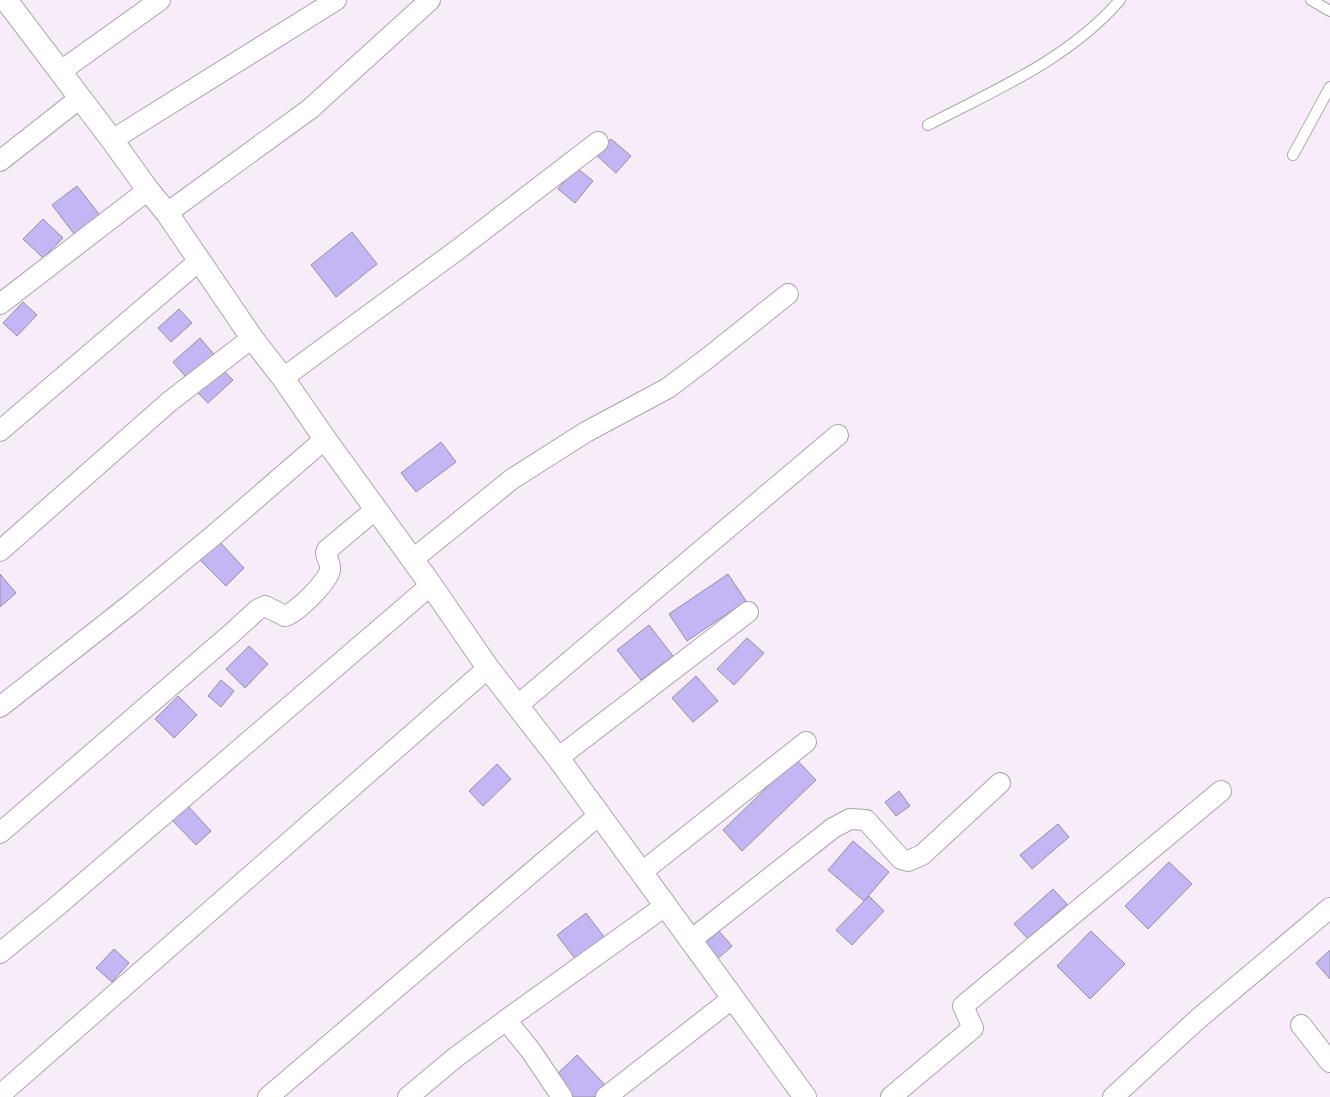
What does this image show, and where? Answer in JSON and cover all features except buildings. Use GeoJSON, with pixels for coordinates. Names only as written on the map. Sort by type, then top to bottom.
{"type":"FeatureCollection","features":[{"type":"Feature","properties":{"kind":"main road"},"geometry":{"type":"LineString","coordinates":[[6,0],[61,71],[167,214],[252,338],[283,378],[325,439],[431,585],[488,668],[558,758],[805,1097]]}},
{"type":"Feature","properties":{"kind":"street"},"geometry":{"type":"LineString","coordinates":[[61,71],[160,0]]}},
{"type":"Feature","properties":{"kind":"street"},"geometry":{"type":"LineString","coordinates":[[112,140],[336,0]]}},
{"type":"Feature","properties":{"kind":"street"},"geometry":{"type":"LineString","coordinates":[[167,214],[310,109],[430,0]]}},
{"type":"Feature","properties":{"kind":"street"},"geometry":{"type":"LineString","coordinates":[[0,161],[80,98]]}},
{"type":"Feature","properties":{"kind":"street"},"geometry":{"type":"LineString","coordinates":[[283,378],[460,248],[598,142]]}},
{"type":"Feature","properties":{"kind":"street"},"geometry":{"type":"LineString","coordinates":[[0,304],[148,190]]}},
{"type":"Feature","properties":{"kind":"street"},"geometry":{"type":"LineString","coordinates":[[0,430],[199,261]]}},
{"type":"Feature","properties":{"kind":"street"},"geometry":{"type":"LineString","coordinates":[[412,560],[512,479],[586,432],[668,388],[710,358],[788,294]]}},
{"type":"Feature","properties":{"kind":"street"},"geometry":{"type":"LineString","coordinates":[[0,551],[169,402],[252,338]]}},
{"type":"Feature","properties":{"kind":"street"},"geometry":{"type":"LineString","coordinates":[[518,705],[838,435]]}},
{"type":"Feature","properties":{"kind":"street"},"geometry":{"type":"LineString","coordinates":[[0,707],[143,594],[325,439]]}},
{"type":"Feature","properties":{"kind":"street"},"geometry":{"type":"LineString","coordinates":[[0,833],[257,610],[266,606],[285,616],[288,616],[301,606],[320,587],[329,575],[330,565],[327,557],[327,550],[376,510]]}},
{"type":"Feature","properties":{"kind":"street"},"geometry":{"type":"LineString","coordinates":[[0,953],[56,907],[431,585]]}},
{"type":"Feature","properties":{"kind":"street"},"geometry":{"type":"LineString","coordinates":[[558,758],[748,612]]}},
{"type":"Feature","properties":{"kind":"street"},"geometry":{"type":"LineString","coordinates":[[0,1095],[488,668]]}},
{"type":"Feature","properties":{"kind":"street"},"geometry":{"type":"LineString","coordinates":[[642,872],[806,742]]}},
{"type":"Feature","properties":{"kind":"street"},"geometry":{"type":"LineString","coordinates":[[690,940],[833,828],[850,819],[866,820],[901,859],[908,861],[922,855],[1000,783]]}},
{"type":"Feature","properties":{"kind":"street"},"geometry":{"type":"LineString","coordinates":[[891,1097],[974,1028],[963,1006],[1221,791]]}},
{"type":"Feature","properties":{"kind":"street"},"geometry":{"type":"LineString","coordinates":[[268,1097],[599,815]]}},
{"type":"Feature","properties":{"kind":"street"},"geometry":{"type":"LineString","coordinates":[[408,1097],[456,1057],[665,906]]}},
{"type":"Feature","properties":{"kind":"street"},"geometry":{"type":"LineString","coordinates":[[1114,1097],[1198,1019],[1330,908]]}},
{"type":"Feature","properties":{"kind":"street"},"geometry":{"type":"LineString","coordinates":[[606,1097],[733,998]]}},
{"type":"Feature","properties":{"kind":"street"},"geometry":{"type":"LineString","coordinates":[[506,1020],[531,1051],[562,1097]]}},
{"type":"Feature","properties":{"kind":"street"},"geometry":{"type":"LineString","coordinates":[[1301,1024],[1330,1062]]}},
{"type":"Feature","properties":{"kind":"lane"},"geometry":{"type":"LineString","coordinates":[[928,125],[1030,72],[1071,46],[1096,25],[1120,0]]}},
{"type":"Feature","properties":{"kind":"lane"},"geometry":{"type":"LineString","coordinates":[[1311,0],[1330,11]]}},
{"type":"Feature","properties":{"kind":"lane"},"geometry":{"type":"LineString","coordinates":[[1293,155],[1330,87]]}}]}
